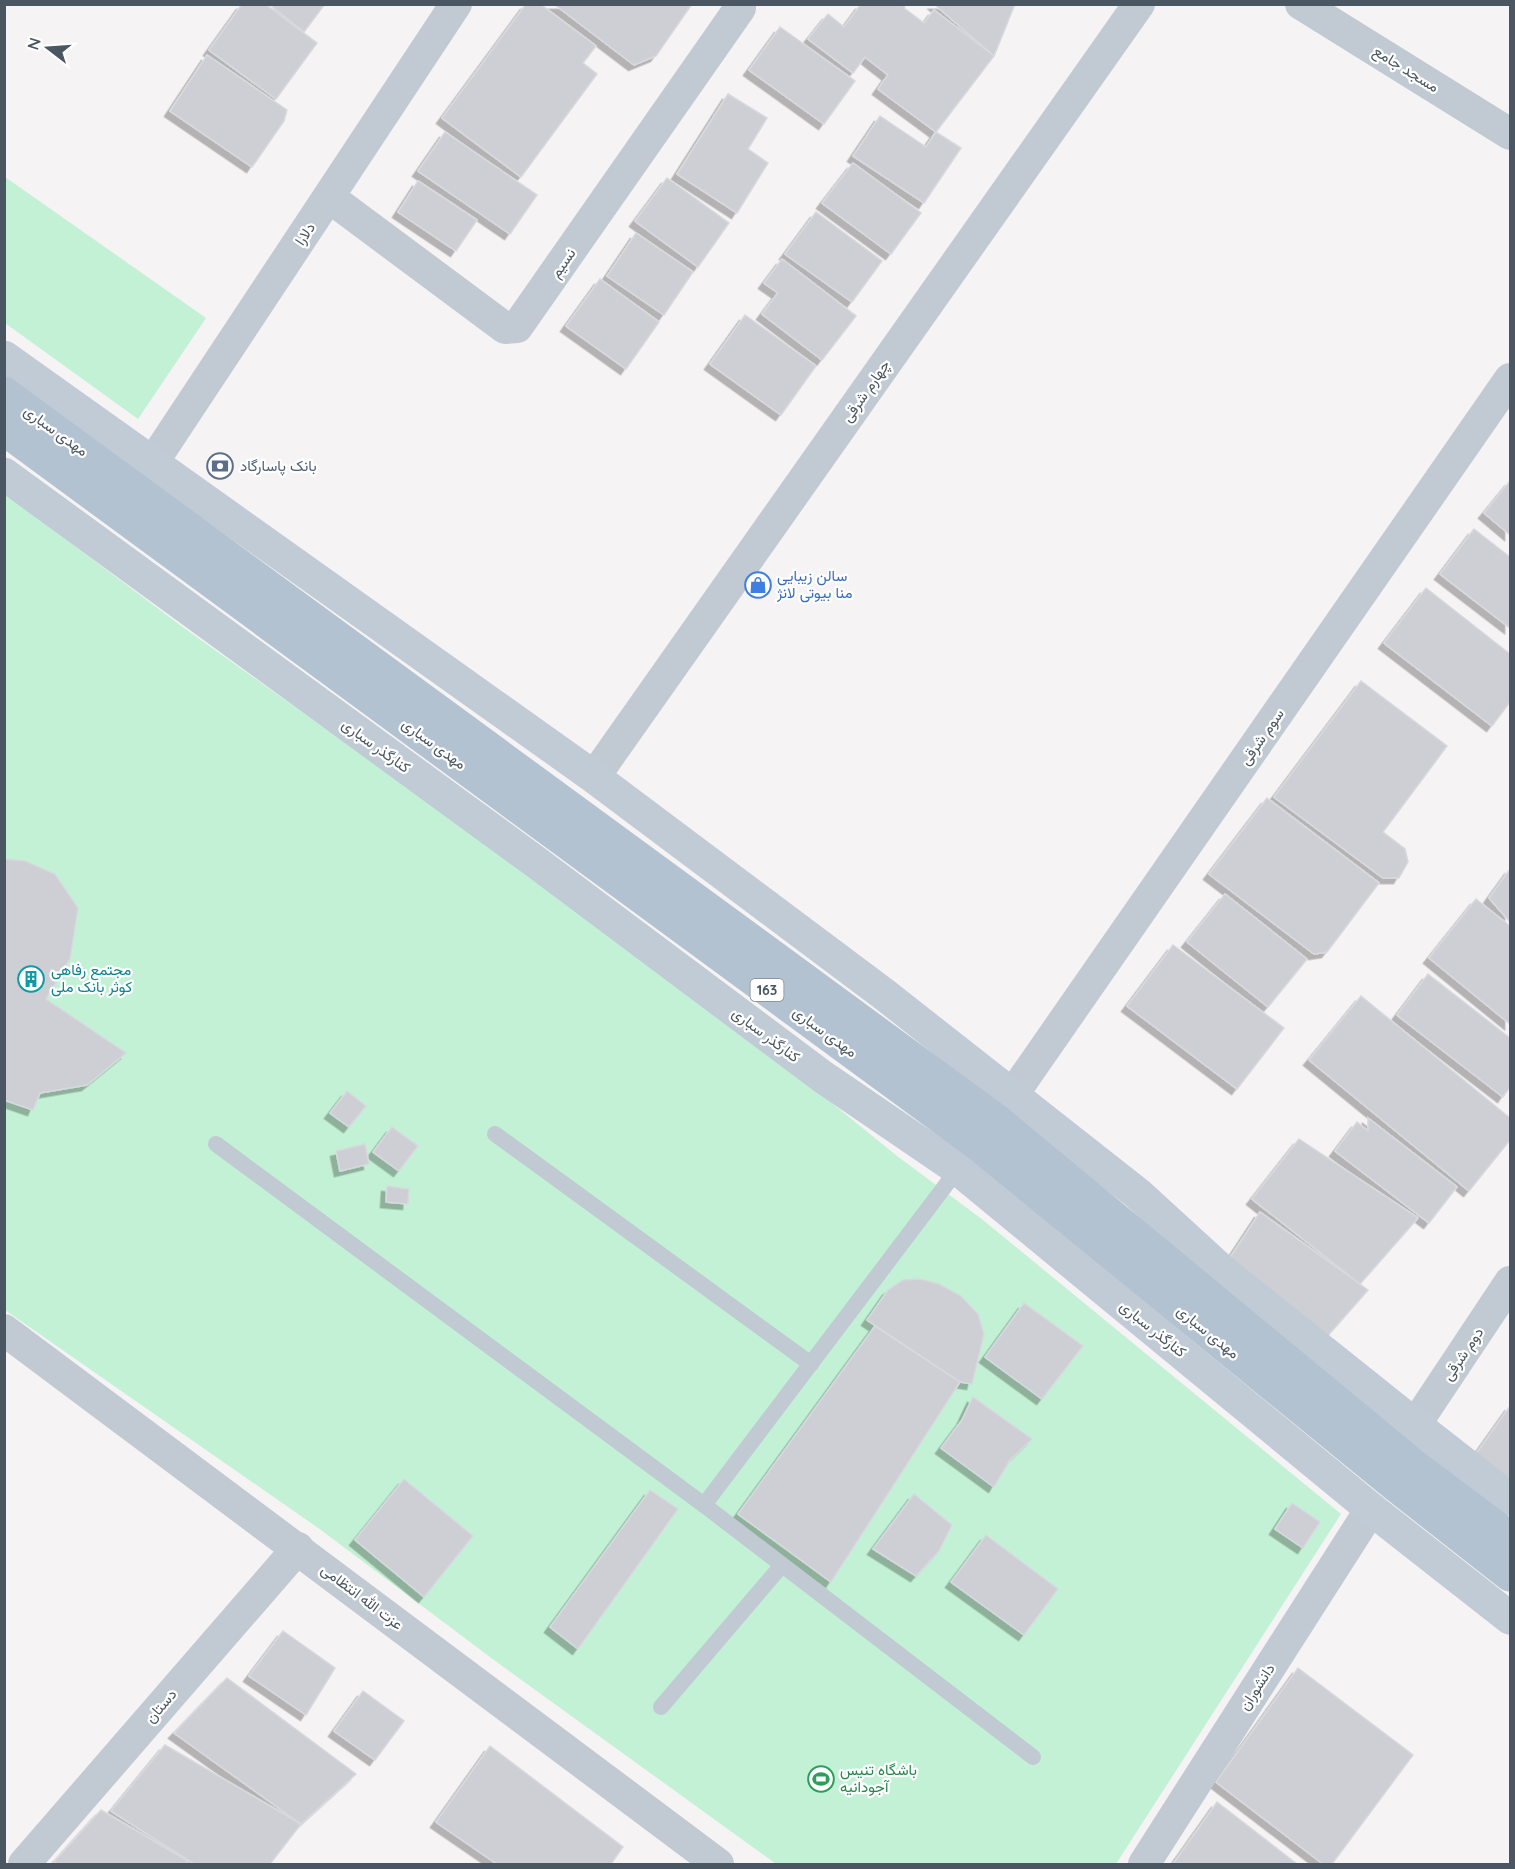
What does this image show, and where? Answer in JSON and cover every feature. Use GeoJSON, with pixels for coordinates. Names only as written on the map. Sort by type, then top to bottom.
{"type":"FeatureCollection","features":[{"type":"Feature","properties":{"kind":"main road"},"geometry":{"type":"LineString","coordinates":[[4,357],[594,777],[885,995],[1138,1194],[1221,1270],[1510,1499]]}},
{"type":"Feature","properties":{"kind":"main road","name":"مهدی سباری"},"geometry":{"type":"LineString","coordinates":[[4,393],[996,1120],[1413,1465],[1510,1538]]}},
{"type":"Feature","properties":{"kind":"main road","name":"مهدی سباری"},"geometry":{"type":"LineString","coordinates":[[4,429],[980,1146],[1394,1484],[1510,1575]]}},
{"type":"Feature","properties":{"kind":"main road","name":"کنارگذر سباری"},"geometry":{"type":"LineString","coordinates":[[4,474],[533,861],[823,1077],[958,1169],[1371,1509],[1510,1618]]}},
{"type":"Feature","properties":{"kind":"street","name":"دلارا"},"geometry":{"type":"LineString","coordinates":[[153,462],[456,4]]}},
{"type":"Feature","properties":{"kind":"street","name":"چهارم شرقی"},"geometry":{"type":"LineString","coordinates":[[594,777],[1139,4]]}},
{"type":"Feature","properties":{"kind":"street","name":"مسجد جامع"},"geometry":{"type":"LineString","coordinates":[[1300,4],[1510,134]]}},
{"type":"Feature","properties":{"kind":"street","name":"نسیم"},"geometry":{"type":"LineString","coordinates":[[329,198],[505,328],[517,327],[740,8]]}},
{"type":"Feature","properties":{"kind":"street","name":"سوم شرقی"},"geometry":{"type":"LineString","coordinates":[[1012,1094],[1510,379]]}},
{"type":"Feature","properties":{"kind":"street","name":"دوم شرقی"},"geometry":{"type":"LineString","coordinates":[[1414,1425],[1510,1282]]}},
{"type":"Feature","properties":{"kind":"street","name":"عزت الله انتظامی"},"geometry":{"type":"LineString","coordinates":[[4,1330],[718,1864]]}},
{"type":"Feature","properties":{"kind":"street","name":"دانشوران"},"geometry":{"type":"LineString","coordinates":[[1144,1864],[1371,1509]]}},
{"type":"Feature","properties":{"kind":"street","name":"دستان"},"geometry":{"type":"LineString","coordinates":[[24,1864],[298,1548]]}},
{"type":"Feature","properties":{"kind":"street"},"geometry":{"type":"LineString","coordinates":[[4,1856],[19,1864]]}},
{"type":"Feature","properties":{"kind":"lane"},"geometry":{"type":"LineString","coordinates":[[495,1134],[811,1364]]}},
{"type":"Feature","properties":{"kind":"lane"},"geometry":{"type":"LineString","coordinates":[[216,1144],[704,1505],[1033,1757]]}},
{"type":"Feature","properties":{"kind":"lane"},"geometry":{"type":"LineString","coordinates":[[704,1505],[958,1169]]}},
{"type":"Feature","properties":{"kind":"lane"},"geometry":{"type":"LineString","coordinates":[[661,1707],[782,1565]]}},
{"type":"Feature","properties":{"kind":"green space"},"geometry":{"type":"Polygon","coordinates":[[[5,177],[206,318],[138,419],[5,323],[5,177]]]}},
{"type":"Feature","properties":{"kind":"green space"},"geometry":{"type":"Polygon","coordinates":[[[4,493],[184,628],[469,831],[753,1039],[897,1156],[983,1220],[1341,1514],[1116,1864],[776,1864],[494,1660],[321,1530],[5,1310],[4,493]]]}},
{"type":"Feature","properties":{"kind":"building"},"geometry":{"type":"Polygon","coordinates":[[[242,4],[265,4],[317,43],[276,99],[209,50],[242,4]]]}},
{"type":"Feature","properties":{"kind":"building"},"geometry":{"type":"Polygon","coordinates":[[[269,4],[325,4],[304,32],[269,4]]]}},
{"type":"Feature","properties":{"kind":"building"},"geometry":{"type":"Polygon","coordinates":[[[526,4],[540,4],[596,46],[583,63],[597,74],[521,177],[442,118],[526,4]]]}},
{"type":"Feature","properties":{"kind":"building"},"geometry":{"type":"Polygon","coordinates":[[[554,4],[692,4],[656,56],[634,65],[554,4]]]}},
{"type":"Feature","properties":{"kind":"building"},"geometry":{"type":"Polygon","coordinates":[[[861,4],[906,4],[904,8],[924,23],[934,10],[994,56],[936,132],[878,89],[888,75],[865,57],[853,73],[808,39],[828,14],[844,27],[861,4]]]}},
{"type":"Feature","properties":{"kind":"building"},"geometry":{"type":"Polygon","coordinates":[[[934,4],[1015,4],[994,56],[934,4]]]}},
{"type":"Feature","properties":{"kind":"building"},"geometry":{"type":"Polygon","coordinates":[[[780,27],[855,81],[824,124],[749,70],[780,27]]]}},
{"type":"Feature","properties":{"kind":"building"},"geometry":{"type":"Polygon","coordinates":[[[207,55],[287,110],[284,121],[252,167],[170,111],[207,55]]]}},
{"type":"Feature","properties":{"kind":"building"},"geometry":{"type":"Polygon","coordinates":[[[728,94],[767,118],[748,149],[768,163],[737,213],[677,174],[728,94]]]}},
{"type":"Feature","properties":{"kind":"building"},"geometry":{"type":"Polygon","coordinates":[[[880,116],[926,147],[936,132],[961,148],[924,203],[853,156],[880,116]]]}},
{"type":"Feature","properties":{"kind":"building"},"geometry":{"type":"Polygon","coordinates":[[[445,132],[537,195],[510,234],[418,171],[445,132]]]}},
{"type":"Feature","properties":{"kind":"building"},"geometry":{"type":"Polygon","coordinates":[[[853,163],[921,213],[891,254],[822,203],[853,163]]]}},
{"type":"Feature","properties":{"kind":"building"},"geometry":{"type":"Polygon","coordinates":[[[667,178],[729,223],[698,267],[635,221],[667,178]]]}},
{"type":"Feature","properties":{"kind":"building"},"geometry":{"type":"Polygon","coordinates":[[[418,181],[477,220],[456,251],[398,212],[418,181]]]}},
{"type":"Feature","properties":{"kind":"building"},"geometry":{"type":"Polygon","coordinates":[[[816,212],[882,261],[852,302],[785,254],[816,212]]]}},
{"type":"Feature","properties":{"kind":"building"},"geometry":{"type":"Polygon","coordinates":[[[636,233],[693,272],[664,315],[607,276],[636,233]]]}},
{"type":"Feature","properties":{"kind":"building"},"geometry":{"type":"Polygon","coordinates":[[[782,259],[856,316],[822,360],[762,314],[778,293],[764,283],[782,259]]]}},
{"type":"Feature","properties":{"kind":"building"},"geometry":{"type":"Polygon","coordinates":[[[600,279],[659,322],[626,369],[566,326],[600,279]]]}},
{"type":"Feature","properties":{"kind":"building"},"geometry":{"type":"Polygon","coordinates":[[[745,315],[816,366],[781,415],[710,364],[745,315]]]}},
{"type":"Feature","properties":{"kind":"building"},"geometry":{"type":"Polygon","coordinates":[[[1510,481],[1510,535],[1484,513],[1510,481]]]}},
{"type":"Feature","properties":{"kind":"building"},"geometry":{"type":"Polygon","coordinates":[[[1474,529],[1510,557],[1510,628],[1440,574],[1474,529]]]}},
{"type":"Feature","properties":{"kind":"building"},"geometry":{"type":"Polygon","coordinates":[[[1426,588],[1510,654],[1510,702],[1492,726],[1384,643],[1426,588]]]}},
{"type":"Feature","properties":{"kind":"building"},"geometry":{"type":"Polygon","coordinates":[[[1361,681],[1447,746],[1383,832],[1405,849],[1408,862],[1399,878],[1383,878],[1274,797],[1361,681]]]}},
{"type":"Feature","properties":{"kind":"building"},"geometry":{"type":"Polygon","coordinates":[[[1267,798],[1379,883],[1327,952],[1314,954],[1209,874],[1267,798]]]}},
{"type":"Feature","properties":{"kind":"building","name":"مجتمع رفاهی کوثر بانک ملی"},"geometry":{"type":"Polygon","coordinates":[[[4,859],[25,861],[55,874],[78,908],[70,959],[46,999],[126,1053],[87,1085],[40,1093],[33,1110],[4,1100],[4,859]]]}},
{"type":"Feature","properties":{"kind":"building"},"geometry":{"type":"Polygon","coordinates":[[[1510,869],[1510,922],[1489,898],[1510,869]]]}},
{"type":"Feature","properties":{"kind":"building"},"geometry":{"type":"Polygon","coordinates":[[[1225,894],[1307,959],[1268,1007],[1187,942],[1225,894]]]}},
{"type":"Feature","properties":{"kind":"building"},"geometry":{"type":"Polygon","coordinates":[[[1476,899],[1510,926],[1510,1024],[1429,958],[1476,899]]]}},
{"type":"Feature","properties":{"kind":"building"},"geometry":{"type":"Polygon","coordinates":[[[1173,945],[1284,1028],[1237,1089],[1127,1006],[1173,945]]]}},
{"type":"Feature","properties":{"kind":"building"},"geometry":{"type":"Polygon","coordinates":[[[1428,974],[1510,1038],[1510,1087],[1503,1097],[1397,1015],[1428,974]]]}},
{"type":"Feature","properties":{"kind":"building"},"geometry":{"type":"Polygon","coordinates":[[[1361,996],[1510,1118],[1510,1140],[1469,1191],[1309,1060],[1361,996]]]}},
{"type":"Feature","properties":{"kind":"building"},"geometry":{"type":"Polygon","coordinates":[[[347,1091],[366,1106],[349,1127],[330,1113],[347,1091]]]}},
{"type":"Feature","properties":{"kind":"building"},"geometry":{"type":"Polygon","coordinates":[[[1368,1118],[1457,1187],[1429,1223],[1335,1151],[1357,1122],[1368,1131],[1368,1118]]]}},
{"type":"Feature","properties":{"kind":"building"},"geometry":{"type":"Polygon","coordinates":[[[392,1127],[418,1146],[399,1171],[373,1152],[392,1127]]]}},
{"type":"Feature","properties":{"kind":"building"},"geometry":{"type":"Polygon","coordinates":[[[1299,1139],[1418,1218],[1360,1284],[1252,1199],[1299,1139]]]}},
{"type":"Feature","properties":{"kind":"building"},"geometry":{"type":"Polygon","coordinates":[[[365,1144],[369,1164],[340,1171],[336,1151],[365,1144]]]}},
{"type":"Feature","properties":{"kind":"building"},"geometry":{"type":"Polygon","coordinates":[[[387,1186],[409,1189],[408,1204],[386,1202],[387,1186]]]}},
{"type":"Feature","properties":{"kind":"building"},"geometry":{"type":"Polygon","coordinates":[[[1260,1212],[1368,1290],[1324,1340],[1229,1259],[1260,1212]]]}},
{"type":"Feature","properties":{"kind":"building"},"geometry":{"type":"Polygon","coordinates":[[[920,1279],[939,1284],[961,1296],[978,1314],[984,1334],[972,1384],[960,1382],[867,1320],[888,1290],[903,1280],[920,1279]]]}},
{"type":"Feature","properties":{"kind":"building"},"geometry":{"type":"Polygon","coordinates":[[[1024,1303],[1083,1346],[1042,1399],[985,1357],[1024,1303]]]}},
{"type":"Feature","properties":{"kind":"building"},"geometry":{"type":"Polygon","coordinates":[[[875,1326],[960,1382],[831,1582],[738,1514],[875,1326]]]}},
{"type":"Feature","properties":{"kind":"building"},"geometry":{"type":"Polygon","coordinates":[[[973,1397],[1032,1439],[1010,1460],[994,1487],[941,1448],[962,1420],[973,1397]]]}},
{"type":"Feature","properties":{"kind":"building"},"geometry":{"type":"Polygon","coordinates":[[[1510,1406],[1510,1487],[1473,1458],[1510,1406]]]}},
{"type":"Feature","properties":{"kind":"building"},"geometry":{"type":"Polygon","coordinates":[[[404,1479],[473,1536],[424,1597],[355,1540],[404,1479]]]}},
{"type":"Feature","properties":{"kind":"building"},"geometry":{"type":"Polygon","coordinates":[[[650,1490],[678,1509],[578,1649],[550,1627],[650,1490]]]}},
{"type":"Feature","properties":{"kind":"building"},"geometry":{"type":"Polygon","coordinates":[[[914,1494],[952,1525],[939,1551],[916,1576],[873,1549],[914,1494]]]}},
{"type":"Feature","properties":{"kind":"building"},"geometry":{"type":"Polygon","coordinates":[[[1292,1503],[1320,1522],[1303,1548],[1275,1529],[1292,1503]]]}},
{"type":"Feature","properties":{"kind":"building"},"geometry":{"type":"Polygon","coordinates":[[[986,1535],[1058,1589],[1024,1635],[951,1582],[986,1535]]]}},
{"type":"Feature","properties":{"kind":"building"},"geometry":{"type":"Polygon","coordinates":[[[283,1631],[335,1668],[306,1715],[249,1676],[283,1631]]]}},
{"type":"Feature","properties":{"kind":"building"},"geometry":{"type":"Polygon","coordinates":[[[1298,1668],[1413,1755],[1332,1864],[1323,1864],[1216,1782],[1298,1668]]]}},
{"type":"Feature","properties":{"kind":"building"},"geometry":{"type":"Polygon","coordinates":[[[227,1678],[356,1774],[301,1824],[174,1733],[227,1678]]]}},
{"type":"Feature","properties":{"kind":"building"},"geometry":{"type":"Polygon","coordinates":[[[363,1691],[404,1721],[375,1760],[334,1731],[363,1691]]]}},
{"type":"Feature","properties":{"kind":"building"},"geometry":{"type":"Polygon","coordinates":[[[165,1745],[301,1824],[270,1864],[194,1864],[111,1811],[165,1745]]]}},
{"type":"Feature","properties":{"kind":"building"},"geometry":{"type":"Polygon","coordinates":[[[490,1746],[623,1847],[611,1864],[497,1864],[436,1822],[490,1746]]]}},
{"type":"Feature","properties":{"kind":"building"},"geometry":{"type":"Polygon","coordinates":[[[1217,1802],[1297,1864],[1173,1864],[1217,1802]]]}},
{"type":"Feature","properties":{"kind":"building"},"geometry":{"type":"Polygon","coordinates":[[[101,1810],[188,1861],[186,1864],[58,1864],[54,1862],[101,1810]]]}},
{"type":"Feature","properties":{"kind":"place","name":"بانک پاسارگاد"},"geometry":{"type":"Point","coordinates":[220,466]}},
{"type":"Feature","properties":{"kind":"place","name":"سالن زیبایی منا بیوتی لانژ"},"geometry":{"type":"Point","coordinates":[758,585]}},
{"type":"Feature","properties":{"kind":"place","name":"مجتمع رفاهی کوثر بانک ملی"},"geometry":{"type":"Point","coordinates":[31,979]}},
{"type":"Feature","properties":{"kind":"place","name":"باشگاه تنیس آجودانیه"},"geometry":{"type":"Point","coordinates":[821,1779]}}]}
